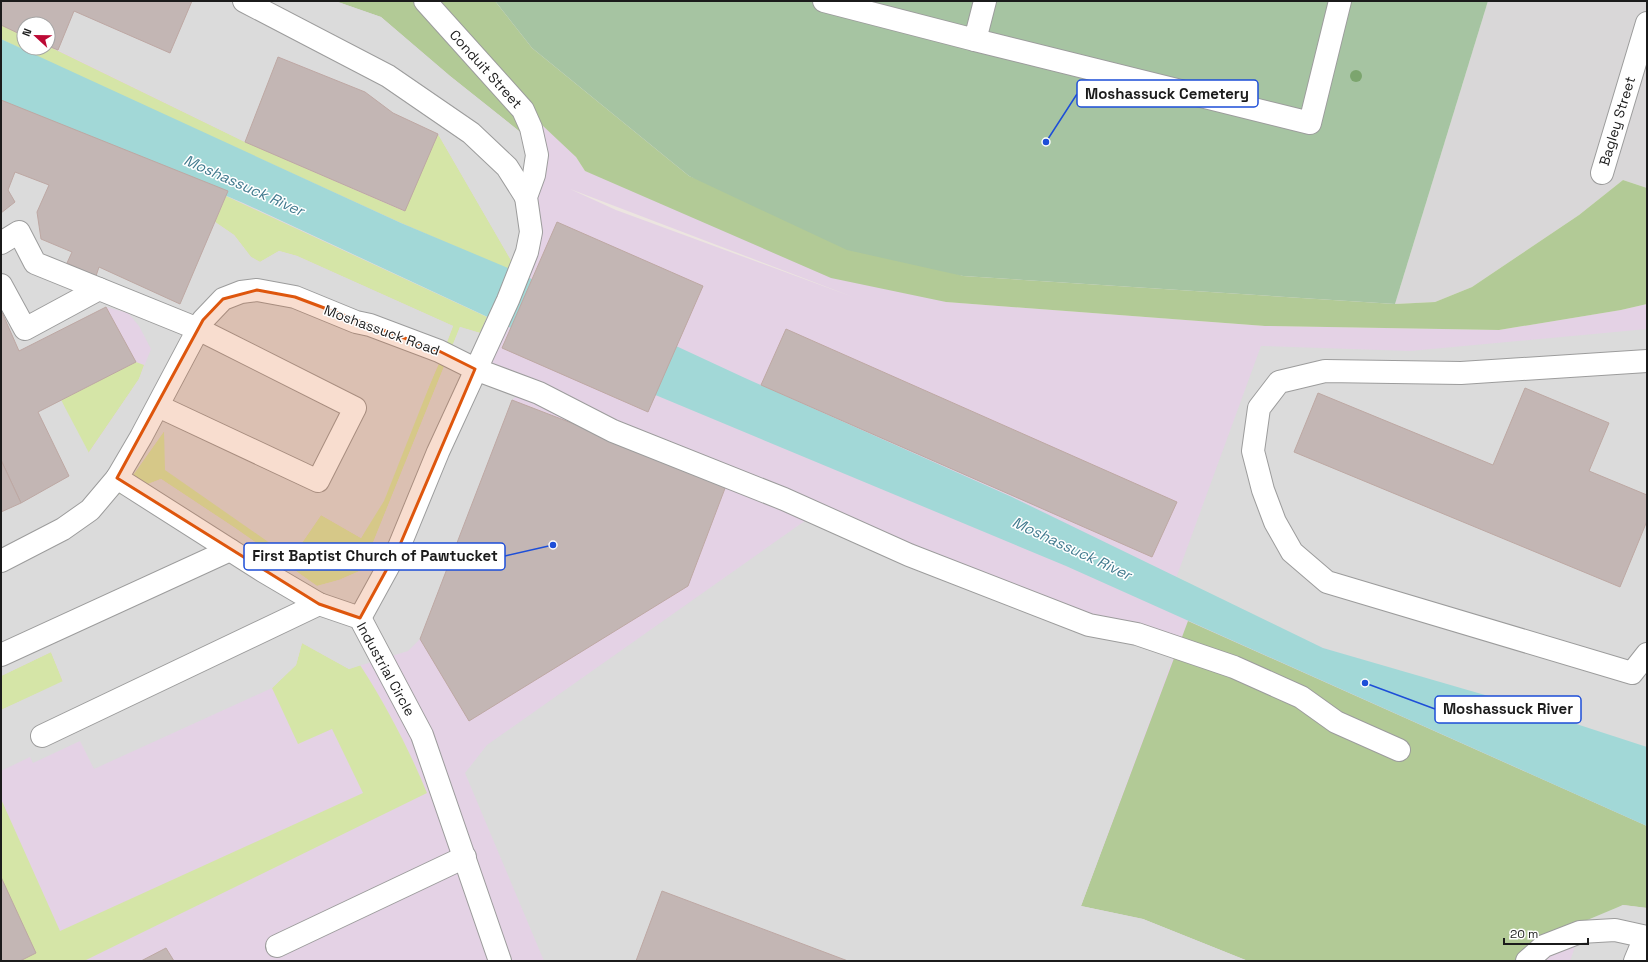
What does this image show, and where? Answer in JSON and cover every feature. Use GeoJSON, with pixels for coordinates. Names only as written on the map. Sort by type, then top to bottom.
{"type":"FeatureCollection","features":[{"type":"Feature","properties":{"kind":"street"},"geometry":{"type":"LineString","coordinates":[[244,1],[388,76],[465,128],[490,149],[507,167],[526,197]]}},
{"type":"Feature","properties":{"kind":"street","name":"Conduit Street"},"geometry":{"type":"LineString","coordinates":[[425,1],[523,110],[532,128],[537,155],[534,175],[526,197],[531,232],[527,252],[508,300],[475,369]]}},
{"type":"Feature","properties":{"kind":"street"},"geometry":{"type":"LineString","coordinates":[[824,1],[1310,123],[1340,1]]}},
{"type":"Feature","properties":{"kind":"street"},"geometry":{"type":"LineString","coordinates":[[975,40],[985,1]]}},
{"type":"Feature","properties":{"kind":"street","name":"Bagley Street"},"geometry":{"type":"LineString","coordinates":[[1602,173],[1647,23]]}},
{"type":"Feature","properties":{"kind":"street"},"geometry":{"type":"LineString","coordinates":[[1,243],[19,232],[35,263],[198,330],[355,408],[318,481],[158,406]]}},
{"type":"Feature","properties":{"kind":"street"},"geometry":{"type":"LineString","coordinates":[[1,285],[25,329],[99,289]]}},
{"type":"Feature","properties":{"kind":"street","name":"Moshassuck Road"},"geometry":{"type":"LineString","coordinates":[[117,478],[158,406],[203,320],[223,299],[241,292],[257,290],[295,297],[356,322],[370,324],[439,351],[475,369],[539,393],[613,431],[784,499],[909,556],[1089,625],[1137,634],[1234,667],[1300,697],[1336,722],[1399,750]]}},
{"type":"Feature","properties":{"kind":"street"},"geometry":{"type":"LineString","coordinates":[[1647,361],[1461,374],[1325,371],[1279,382],[1259,408],[1253,451],[1262,490],[1276,522],[1292,552],[1327,582],[1632,673],[1647,654]]}},
{"type":"Feature","properties":{"kind":"street"},"geometry":{"type":"LineString","coordinates":[[360,618],[399,547],[475,369]]}},
{"type":"Feature","properties":{"kind":"street"},"geometry":{"type":"LineString","coordinates":[[1,561],[63,529],[90,510],[117,478]]}},
{"type":"Feature","properties":{"kind":"street","name":"Industrial Circle"},"geometry":{"type":"LineString","coordinates":[[117,478],[230,550],[319,604],[360,618],[422,735],[500,961]]}},
{"type":"Feature","properties":{"kind":"street"},"geometry":{"type":"LineString","coordinates":[[1,655],[230,550]]}},
{"type":"Feature","properties":{"kind":"street"},"geometry":{"type":"LineString","coordinates":[[42,736],[319,604]]}},
{"type":"Feature","properties":{"kind":"street"},"geometry":{"type":"LineString","coordinates":[[278,946],[465,857]]}},
{"type":"Feature","properties":{"kind":"street"},"geometry":{"type":"LineString","coordinates":[[1527,961],[1544,946],[1580,932],[1615,930],[1646,937],[1635,961]]}},
{"type":"Feature","properties":{"kind":"highlighted area"},"geometry":{"type":"Polygon","coordinates":[[[257,290],[295,297],[439,351],[475,369],[399,547],[360,618],[319,604],[117,478],[203,320],[223,299],[257,290]]]}},
{"type":"Feature","properties":{"kind":"shaded area"},"geometry":{"type":"Polygon","coordinates":[[[1,1],[434,1],[576,157],[585,171],[946,302],[1265,326],[1499,330],[1621,310],[1647,304],[1647,961],[1,961],[1,100],[243,203],[504,325],[56,53],[56,16],[16,16],[16,44],[1,37],[1,1]],[[570,189],[616,210],[853,297],[570,189]]]}},
{"type":"Feature","properties":{"kind":"shaded area"},"geometry":{"type":"Polygon","coordinates":[[[192,1],[335,1],[381,17],[450,76],[534,143],[519,274],[438,134],[393,113],[365,92],[279,57],[245,142],[58,50],[74,11],[170,53],[192,1]]]}},
{"type":"Feature","properties":{"kind":"shaded area"},"geometry":{"type":"Polygon","coordinates":[[[1488,1],[1647,1],[1647,188],[1623,180],[1579,215],[1472,287],[1435,302],[1395,304],[1488,1]]]}},
{"type":"Feature","properties":{"kind":"shaded area"},"geometry":{"type":"Polygon","coordinates":[[[15,172],[49,185],[37,212],[41,239],[72,252],[67,263],[96,275],[99,267],[180,303],[215,222],[234,235],[251,257],[260,262],[279,251],[297,256],[453,326],[384,501],[361,538],[321,515],[293,556],[284,553],[165,470],[164,431],[119,495],[161,479],[235,528],[317,586],[339,580],[362,570],[460,327],[480,333],[487,317],[504,325],[490,363],[526,378],[519,394],[512,400],[420,639],[408,651],[349,669],[302,643],[296,665],[272,688],[94,769],[80,741],[33,763],[30,757],[1,771],[1,710],[63,681],[51,652],[1,676],[1,512],[21,503],[68,475],[38,412],[61,400],[89,453],[139,379],[151,349],[139,326],[128,313],[106,307],[19,351],[1,310],[1,213],[15,202],[8,190],[15,172]]]}},
{"type":"Feature","properties":{"kind":"shaded area"},"geometry":{"type":"Polygon","coordinates":[[[1647,329],[1647,748],[1323,648],[1175,581],[1261,346],[1410,351],[1647,329]]]}},
{"type":"Feature","properties":{"kind":"shaded area"},"geometry":{"type":"Polygon","coordinates":[[[816,513],[1177,647],[1081,906],[1143,919],[1248,961],[848,961],[662,891],[636,961],[544,961],[465,773],[487,745],[816,513]]]}},
{"type":"Feature","properties":{"kind":"shaded area"},"geometry":{"type":"Polygon","coordinates":[[[1623,905],[1647,908],[1647,961],[1570,961],[1577,941],[1542,939],[1623,905]]]}},
{"type":"Feature","properties":{"kind":"green space"},"geometry":{"type":"Polygon","coordinates":[[[335,1],[495,1],[532,48],[689,176],[963,276],[1395,304],[1435,302],[1472,287],[1579,215],[1623,180],[1647,188],[1647,304],[1621,310],[1499,330],[1265,326],[946,302],[831,278],[585,171],[576,157],[509,94],[534,143],[450,76],[381,17],[335,1]]]}},
{"type":"Feature","properties":{"kind":"green space"},"geometry":{"type":"Polygon","coordinates":[[[495,1],[1488,1],[1395,304],[963,276],[847,250],[689,176],[532,48],[495,1]]]}},
{"type":"Feature","properties":{"kind":"green space"},"geometry":{"type":"Polygon","coordinates":[[[1,25],[16,32],[16,46],[1,39],[1,25]]]}},
{"type":"Feature","properties":{"kind":"green space"},"geometry":{"type":"Polygon","coordinates":[[[56,50],[245,142],[404,211],[438,134],[519,274],[401,223],[36,56],[56,56],[56,50]]]}},
{"type":"Feature","properties":{"kind":"green space"},"geometry":{"type":"Polygon","coordinates":[[[226,196],[487,317],[480,333],[460,327],[362,570],[339,580],[317,586],[235,528],[161,479],[118,496],[165,430],[293,556],[321,515],[361,538],[370,522],[440,361],[453,326],[297,256],[279,251],[260,262],[251,257],[234,235],[215,222],[226,196]]]}},
{"type":"Feature","properties":{"kind":"green space"},"geometry":{"type":"Polygon","coordinates":[[[136,362],[144,365],[139,379],[87,455],[61,400],[136,362]]]}},
{"type":"Feature","properties":{"kind":"green space"},"geometry":{"type":"Polygon","coordinates":[[[1188,621],[1647,826],[1647,908],[1623,905],[1523,961],[1248,961],[1143,919],[1081,906],[1188,621]]]}},
{"type":"Feature","properties":{"kind":"green space"},"geometry":{"type":"Polygon","coordinates":[[[302,643],[349,669],[360,665],[379,696],[413,760],[427,793],[84,961],[1,961],[1,799],[60,931],[363,793],[332,729],[298,744],[272,688],[296,665],[302,643]]]}},
{"type":"Feature","properties":{"kind":"green space"},"geometry":{"type":"Polygon","coordinates":[[[51,652],[63,682],[1,710],[1,676],[51,652]]]}},
{"type":"Feature","properties":{"kind":"water"},"geometry":{"type":"Polygon","coordinates":[[[1,39],[16,46],[16,56],[38,56],[401,223],[508,268],[745,378],[1012,497],[1323,648],[1509,702],[1647,747],[1647,826],[1066,566],[653,394],[243,203],[1,100],[1,39]]]}},
{"type":"Feature","properties":{"kind":"building"},"geometry":{"type":"Polygon","coordinates":[[[1,1],[192,1],[170,53],[74,11],[58,50],[56,49],[56,16],[16,16],[16,32],[1,25],[1,1]]]}},
{"type":"Feature","properties":{"kind":"building"},"geometry":{"type":"Polygon","coordinates":[[[278,57],[365,92],[393,113],[438,134],[405,211],[245,142],[278,57]]]}},
{"type":"Feature","properties":{"kind":"building"},"geometry":{"type":"Polygon","coordinates":[[[1,100],[228,191],[180,304],[99,267],[96,276],[67,263],[72,252],[41,239],[37,212],[49,185],[15,172],[8,190],[15,202],[1,213],[1,100]]]}},
{"type":"Feature","properties":{"kind":"building"},"geometry":{"type":"Polygon","coordinates":[[[557,222],[703,286],[648,412],[502,348],[557,222]]]}},
{"type":"Feature","properties":{"kind":"building"},"geometry":{"type":"Polygon","coordinates":[[[106,307],[136,362],[38,412],[69,476],[21,503],[1,460],[1,310],[19,351],[106,307]]]}},
{"type":"Feature","properties":{"kind":"building"},"geometry":{"type":"Polygon","coordinates":[[[786,329],[1177,502],[1152,557],[761,385],[786,329]]]}},
{"type":"Feature","properties":{"kind":"building"},"geometry":{"type":"Polygon","coordinates":[[[1525,388],[1609,423],[1589,471],[1647,495],[1647,521],[1620,587],[1294,452],[1318,393],[1493,465],[1525,388]]]}},
{"type":"Feature","properties":{"kind":"building"},"geometry":{"type":"Polygon","coordinates":[[[512,400],[727,483],[688,586],[469,721],[420,639],[512,400]]]}},
{"type":"Feature","properties":{"kind":"building"},"geometry":{"type":"Polygon","coordinates":[[[1,460],[21,503],[1,512],[1,460]]]}},
{"type":"Feature","properties":{"kind":"building"},"geometry":{"type":"Polygon","coordinates":[[[1,877],[36,953],[20,961],[1,961],[1,877]]]}},
{"type":"Feature","properties":{"kind":"building"},"geometry":{"type":"Polygon","coordinates":[[[662,891],[848,961],[636,961],[662,891]]]}},
{"type":"Feature","properties":{"kind":"building"},"geometry":{"type":"Polygon","coordinates":[[[166,948],[174,961],[141,961],[166,948]]]}},
{"type":"Feature","properties":{"kind":"place","name":"Moshassuck Cemetery"},"geometry":{"type":"Point","coordinates":[1046,142]}},
{"type":"Feature","properties":{"kind":"place","name":"First Baptist Church of Pawtucket"},"geometry":{"type":"Point","coordinates":[553,545]}},
{"type":"Feature","properties":{"kind":"place","name":"Moshassuck River"},"geometry":{"type":"Point","coordinates":[1365,683]}}]}
